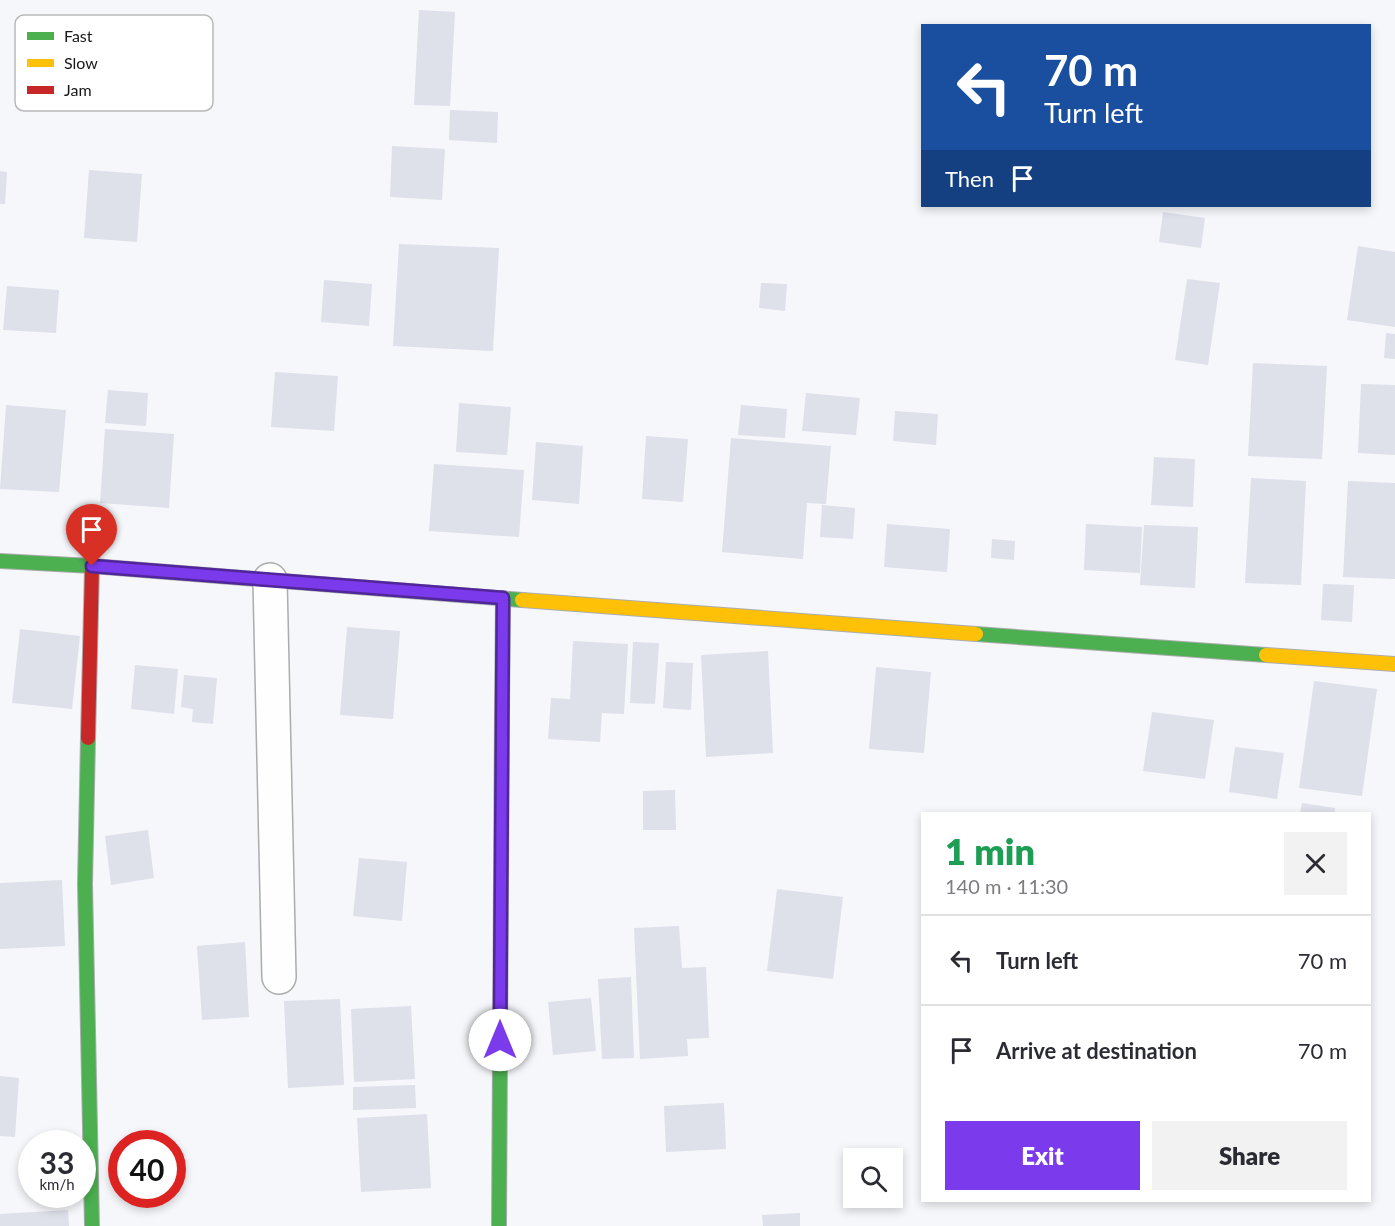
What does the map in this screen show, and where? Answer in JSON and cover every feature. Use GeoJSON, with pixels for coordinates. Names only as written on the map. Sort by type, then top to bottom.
{"type":"FeatureCollection","features":[{"type":"Feature","properties":{"kind":"street"},"geometry":{"type":"LineString","coordinates":[[0,561],[1395,664]]}},
{"type":"Feature","properties":{"kind":"street"},"geometry":{"type":"LineString","coordinates":[[92,566],[85,884],[92,1226]]}},
{"type":"Feature","properties":{"kind":"street"},"geometry":{"type":"LineString","coordinates":[[270,580],[279,977]]}},
{"type":"Feature","properties":{"kind":"street"},"geometry":{"type":"LineString","coordinates":[[499,1226],[503,598]]}},
{"type":"Feature","properties":{"kind":"building"},"geometry":{"type":"Polygon","coordinates":[[[419,10],[455,12],[450,106],[414,105],[419,10]]]}},
{"type":"Feature","properties":{"kind":"building"},"geometry":{"type":"Polygon","coordinates":[[[450,110],[498,112],[497,143],[449,140],[450,110]]]}},
{"type":"Feature","properties":{"kind":"building"},"geometry":{"type":"Polygon","coordinates":[[[392,146],[445,149],[442,200],[390,197],[392,146]]]}},
{"type":"Feature","properties":{"kind":"building"},"geometry":{"type":"Polygon","coordinates":[[[89,170],[142,174],[137,242],[84,238],[89,170]]]}},
{"type":"Feature","properties":{"kind":"building"},"geometry":{"type":"Polygon","coordinates":[[[0,171],[7,172],[5,204],[0,204],[0,171]]]}},
{"type":"Feature","properties":{"kind":"building"},"geometry":{"type":"Polygon","coordinates":[[[1163,212],[1205,218],[1201,248],[1159,242],[1163,212]]]}},
{"type":"Feature","properties":{"kind":"building"},"geometry":{"type":"Polygon","coordinates":[[[399,244],[499,248],[493,351],[393,346],[399,244]]]}},
{"type":"Feature","properties":{"kind":"building"},"geometry":{"type":"Polygon","coordinates":[[[1358,246],[1395,252],[1395,327],[1347,320],[1358,246]]]}},
{"type":"Feature","properties":{"kind":"building"},"geometry":{"type":"Polygon","coordinates":[[[1187,279],[1220,283],[1208,365],[1175,360],[1187,279]]]}},
{"type":"Feature","properties":{"kind":"building"},"geometry":{"type":"Polygon","coordinates":[[[324,280],[372,284],[369,326],[321,322],[324,280]]]}},
{"type":"Feature","properties":{"kind":"building"},"geometry":{"type":"Polygon","coordinates":[[[761,283],[787,284],[785,311],[759,308],[761,283]]]}},
{"type":"Feature","properties":{"kind":"building"},"geometry":{"type":"Polygon","coordinates":[[[7,286],[59,290],[56,333],[3,330],[7,286]]]}},
{"type":"Feature","properties":{"kind":"building"},"geometry":{"type":"Polygon","coordinates":[[[1386,333],[1395,334],[1395,359],[1384,358],[1386,333]]]}},
{"type":"Feature","properties":{"kind":"building"},"geometry":{"type":"Polygon","coordinates":[[[1253,363],[1327,366],[1322,459],[1248,456],[1253,363]]]}},
{"type":"Feature","properties":{"kind":"building"},"geometry":{"type":"Polygon","coordinates":[[[275,372],[338,376],[334,431],[271,427],[275,372]]]}},
{"type":"Feature","properties":{"kind":"building"},"geometry":{"type":"Polygon","coordinates":[[[1361,384],[1395,385],[1395,455],[1358,453],[1361,384]]]}},
{"type":"Feature","properties":{"kind":"building"},"geometry":{"type":"Polygon","coordinates":[[[108,390],[148,393],[146,426],[105,423],[108,390]]]}},
{"type":"Feature","properties":{"kind":"building"},"geometry":{"type":"Polygon","coordinates":[[[806,393],[860,398],[856,435],[802,431],[806,393]]]}},
{"type":"Feature","properties":{"kind":"building"},"geometry":{"type":"Polygon","coordinates":[[[459,403],[511,407],[507,455],[456,452],[459,403]]]}},
{"type":"Feature","properties":{"kind":"building"},"geometry":{"type":"Polygon","coordinates":[[[6,405],[66,410],[59,492],[0,489],[6,405]]]}},
{"type":"Feature","properties":{"kind":"building"},"geometry":{"type":"Polygon","coordinates":[[[741,405],[787,409],[785,438],[738,435],[741,405]]]}},
{"type":"Feature","properties":{"kind":"building"},"geometry":{"type":"Polygon","coordinates":[[[895,411],[938,414],[936,445],[893,441],[895,411]]]}},
{"type":"Feature","properties":{"kind":"building"},"geometry":{"type":"Polygon","coordinates":[[[105,429],[174,434],[169,508],[100,503],[105,429]]]}},
{"type":"Feature","properties":{"kind":"building"},"geometry":{"type":"Polygon","coordinates":[[[646,436],[688,439],[683,502],[642,499],[646,436]]]}},
{"type":"Feature","properties":{"kind":"building"},"geometry":{"type":"Polygon","coordinates":[[[731,438],[831,446],[826,504],[807,503],[803,559],[722,552],[731,438]]]}},
{"type":"Feature","properties":{"kind":"building"},"geometry":{"type":"Polygon","coordinates":[[[536,442],[583,446],[579,504],[532,500],[536,442]]]}},
{"type":"Feature","properties":{"kind":"building"},"geometry":{"type":"Polygon","coordinates":[[[1154,457],[1195,459],[1193,507],[1151,505],[1154,457]]]}},
{"type":"Feature","properties":{"kind":"building"},"geometry":{"type":"Polygon","coordinates":[[[434,464],[524,470],[519,537],[429,531],[434,464]]]}},
{"type":"Feature","properties":{"kind":"building"},"geometry":{"type":"Polygon","coordinates":[[[1251,478],[1306,481],[1301,585],[1245,583],[1251,478]]]}},
{"type":"Feature","properties":{"kind":"building"},"geometry":{"type":"Polygon","coordinates":[[[1348,481],[1395,483],[1395,579],[1343,577],[1348,481]]]}},
{"type":"Feature","properties":{"kind":"building"},"geometry":{"type":"Polygon","coordinates":[[[822,505],[855,508],[853,539],[820,537],[822,505]]]}},
{"type":"Feature","properties":{"kind":"building"},"geometry":{"type":"Polygon","coordinates":[[[887,524],[950,529],[947,572],[884,567],[887,524]]]}},
{"type":"Feature","properties":{"kind":"building"},"geometry":{"type":"Polygon","coordinates":[[[1086,524],[1142,527],[1140,573],[1084,570],[1086,524]]]}},
{"type":"Feature","properties":{"kind":"building"},"geometry":{"type":"Polygon","coordinates":[[[1144,525],[1198,527],[1195,588],[1140,585],[1144,525]]]}},
{"type":"Feature","properties":{"kind":"building"},"geometry":{"type":"Polygon","coordinates":[[[992,539],[1015,541],[1014,560],[991,558],[992,539]]]}},
{"type":"Feature","properties":{"kind":"building"},"geometry":{"type":"Polygon","coordinates":[[[1323,584],[1354,585],[1352,622],[1321,620],[1323,584]]]}},
{"type":"Feature","properties":{"kind":"building"},"geometry":{"type":"Polygon","coordinates":[[[347,627],[400,631],[393,719],[340,715],[347,627]]]}},
{"type":"Feature","properties":{"kind":"building"},"geometry":{"type":"Polygon","coordinates":[[[20,629],[80,636],[72,709],[12,703],[20,629]]]}},
{"type":"Feature","properties":{"kind":"building"},"geometry":{"type":"Polygon","coordinates":[[[573,641],[628,644],[624,714],[602,713],[600,742],[548,739],[551,698],[570,699],[573,641]]]}},
{"type":"Feature","properties":{"kind":"building"},"geometry":{"type":"Polygon","coordinates":[[[633,642],[659,643],[655,704],[630,703],[633,642]]]}},
{"type":"Feature","properties":{"kind":"building"},"geometry":{"type":"Polygon","coordinates":[[[768,651],[773,753],[706,757],[701,655],[768,651]]]}},
{"type":"Feature","properties":{"kind":"building"},"geometry":{"type":"Polygon","coordinates":[[[666,662],[693,663],[691,710],[663,708],[666,662]]]}},
{"type":"Feature","properties":{"kind":"building"},"geometry":{"type":"Polygon","coordinates":[[[135,665],[178,669],[174,714],[131,709],[135,665]]]}},
{"type":"Feature","properties":{"kind":"building"},"geometry":{"type":"Polygon","coordinates":[[[876,667],[931,672],[924,753],[869,749],[876,667]]]}},
{"type":"Feature","properties":{"kind":"building"},"geometry":{"type":"Polygon","coordinates":[[[184,675],[217,678],[213,724],[192,722],[193,709],[181,707],[184,675]]]}},
{"type":"Feature","properties":{"kind":"building"},"geometry":{"type":"Polygon","coordinates":[[[1314,681],[1377,689],[1362,796],[1299,788],[1314,681]]]}},
{"type":"Feature","properties":{"kind":"building"},"geometry":{"type":"Polygon","coordinates":[[[1152,712],[1214,720],[1205,779],[1143,771],[1152,712]]]}},
{"type":"Feature","properties":{"kind":"building"},"geometry":{"type":"Polygon","coordinates":[[[1235,747],[1284,753],[1277,799],[1229,792],[1235,747]]]}},
{"type":"Feature","properties":{"kind":"building"},"geometry":{"type":"Polygon","coordinates":[[[675,790],[676,830],[643,830],[643,791],[675,790]]]}},
{"type":"Feature","properties":{"kind":"building"},"geometry":{"type":"Polygon","coordinates":[[[1302,803],[1335,808],[1335,812],[1300,812],[1302,803]]]}},
{"type":"Feature","properties":{"kind":"building"},"geometry":{"type":"Polygon","coordinates":[[[148,830],[154,878],[111,885],[105,836],[148,830]]]}},
{"type":"Feature","properties":{"kind":"building"},"geometry":{"type":"Polygon","coordinates":[[[359,858],[407,862],[402,921],[353,916],[359,858]]]}},
{"type":"Feature","properties":{"kind":"building"},"geometry":{"type":"Polygon","coordinates":[[[62,880],[65,946],[0,949],[0,883],[62,880]]]}},
{"type":"Feature","properties":{"kind":"building"},"geometry":{"type":"Polygon","coordinates":[[[777,889],[843,897],[833,979],[767,971],[777,889]]]}},
{"type":"Feature","properties":{"kind":"building"},"geometry":{"type":"Polygon","coordinates":[[[679,926],[682,968],[706,967],[709,1038],[687,1039],[688,1056],[640,1059],[634,928],[679,926]]]}},
{"type":"Feature","properties":{"kind":"building"},"geometry":{"type":"Polygon","coordinates":[[[245,942],[249,1017],[202,1020],[197,946],[245,942]]]}},
{"type":"Feature","properties":{"kind":"building"},"geometry":{"type":"Polygon","coordinates":[[[631,977],[634,1058],[602,1059],[598,979],[631,977]]]}},
{"type":"Feature","properties":{"kind":"building"},"geometry":{"type":"Polygon","coordinates":[[[591,998],[596,1051],[553,1055],[548,1002],[591,998]]]}},
{"type":"Feature","properties":{"kind":"building"},"geometry":{"type":"Polygon","coordinates":[[[340,999],[344,1085],[288,1088],[284,1001],[340,999]]]}},
{"type":"Feature","properties":{"kind":"building"},"geometry":{"type":"Polygon","coordinates":[[[411,1006],[415,1079],[354,1082],[351,1009],[411,1006]]]}},
{"type":"Feature","properties":{"kind":"building"},"geometry":{"type":"Polygon","coordinates":[[[0,1076],[19,1078],[15,1137],[0,1136],[0,1076]]]}},
{"type":"Feature","properties":{"kind":"building"},"geometry":{"type":"Polygon","coordinates":[[[415,1085],[416,1108],[353,1110],[353,1087],[415,1085]]]}},
{"type":"Feature","properties":{"kind":"building"},"geometry":{"type":"Polygon","coordinates":[[[724,1103],[726,1149],[666,1152],[664,1106],[724,1103]]]}},
{"type":"Feature","properties":{"kind":"building"},"geometry":{"type":"Polygon","coordinates":[[[427,1114],[431,1188],[361,1192],[357,1118],[427,1114]]]}},
{"type":"Feature","properties":{"kind":"building"},"geometry":{"type":"Polygon","coordinates":[[[68,1210],[69,1226],[0,1226],[0,1214],[68,1210]]]}},
{"type":"Feature","properties":{"kind":"building"},"geometry":{"type":"Polygon","coordinates":[[[800,1213],[800,1226],[763,1226],[762,1215],[800,1213]]]}},
{"type":"Feature","properties":{"kind":"traffic: fast"},"geometry":{"type":"LineString","coordinates":[[0,561],[92,566],[522,600]]}},
{"type":"Feature","properties":{"kind":"traffic: fast"},"geometry":{"type":"LineString","coordinates":[[976,634],[1266,655]]}},
{"type":"Feature","properties":{"kind":"traffic: fast"},"geometry":{"type":"LineString","coordinates":[[499,1226],[502,709]]}},
{"type":"Feature","properties":{"kind":"traffic: fast"},"geometry":{"type":"LineString","coordinates":[[88,738],[85,884],[92,1226]]}},
{"type":"Feature","properties":{"kind":"traffic: slow"},"geometry":{"type":"LineString","coordinates":[[502,709],[503,598]]}},
{"type":"Feature","properties":{"kind":"traffic: slow"},"geometry":{"type":"LineString","coordinates":[[522,600],[976,634]]}},
{"type":"Feature","properties":{"kind":"traffic: slow"},"geometry":{"type":"LineString","coordinates":[[1266,655],[1395,664]]}},
{"type":"Feature","properties":{"kind":"traffic: jam"},"geometry":{"type":"LineString","coordinates":[[88,738],[92,566]]}},
{"type":"Feature","properties":{"kind":"route"},"geometry":{"type":"LineString","coordinates":[[92,566],[503,598],[500,1040]]}}]}
